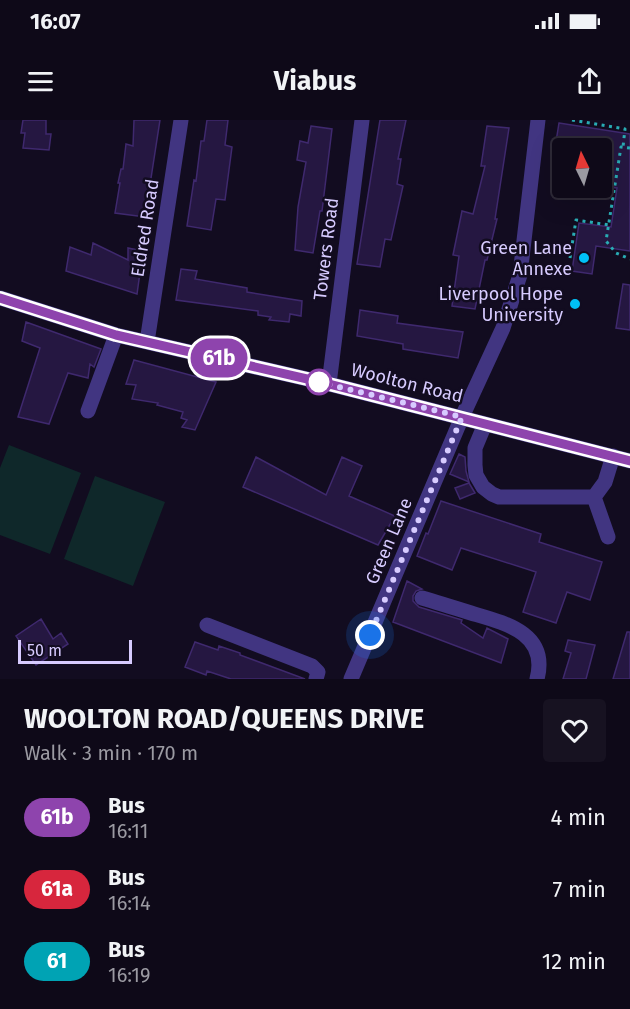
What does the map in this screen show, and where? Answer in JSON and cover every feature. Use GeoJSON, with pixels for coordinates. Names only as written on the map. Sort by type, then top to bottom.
{"type":"FeatureCollection","features":[{"type":"Feature","properties":{"kind":"street","name":"Eldred Road"},"geometry":{"type":"LineString","coordinates":[[147,342],[181,120]]}},
{"type":"Feature","properties":{"kind":"street","name":"Towers Road"},"geometry":{"type":"LineString","coordinates":[[329,384],[362,120]]}},
{"type":"Feature","properties":{"kind":"street","name":"Green Lane"},"geometry":{"type":"LineString","coordinates":[[351,679],[462,417],[503,328],[520,274],[535,206],[538,120]]}},
{"type":"Feature","properties":{"kind":"street","name":"Woolton Road"},"geometry":{"type":"LineString","coordinates":[[0,298],[116,335],[329,384],[630,461]]}},
{"type":"Feature","properties":{"kind":"street"},"geometry":{"type":"LineString","coordinates":[[88,411],[116,335]]}},
{"type":"Feature","properties":{"kind":"street"},"geometry":{"type":"LineString","coordinates":[[484,424],[475,448],[476,475],[483,487],[492,494],[499,497],[594,497]]}},
{"type":"Feature","properties":{"kind":"street"},"geometry":{"type":"LineString","coordinates":[[594,497],[604,482],[613,456]]}},
{"type":"Feature","properties":{"kind":"street"},"geometry":{"type":"LineString","coordinates":[[594,497],[608,537]]}},
{"type":"Feature","properties":{"kind":"street"},"geometry":{"type":"LineString","coordinates":[[422,598],[513,626],[521,631],[536,648],[539,670],[537,679]]}},
{"type":"Feature","properties":{"kind":"street"},"geometry":{"type":"LineString","coordinates":[[207,625],[312,666],[318,672],[316,679]]}},
{"type":"Feature","properties":{"kind":"path"},"geometry":{"type":"LineString","coordinates":[[572,120],[625,129],[606,241],[616,253],[630,259]]}},
{"type":"Feature","properties":{"kind":"path"},"geometry":{"type":"LineString","coordinates":[[623,147],[630,148]]}},
{"type":"Feature","properties":{"kind":"path"},"geometry":{"type":"LineString","coordinates":[[570,258],[576,220],[609,225]]}},
{"type":"Feature","properties":{"kind":"green space"},"geometry":{"type":"Polygon","coordinates":[[[9,445],[81,473],[50,554],[0,535],[0,468],[9,445]]]}},
{"type":"Feature","properties":{"kind":"green space"},"geometry":{"type":"Polygon","coordinates":[[[95,476],[165,502],[133,586],[64,559],[95,476]]]}},
{"type":"Feature","properties":{"kind":"building"},"geometry":{"type":"Polygon","coordinates":[[[23,120],[46,120],[46,134],[51,134],[49,150],[23,148],[25,133],[21,133],[23,120]]]}},
{"type":"Feature","properties":{"kind":"building"},"geometry":{"type":"Polygon","coordinates":[[[134,120],[160,120],[145,217],[115,213],[126,144],[133,146],[134,120]]]}},
{"type":"Feature","properties":{"kind":"building"},"geometry":{"type":"Polygon","coordinates":[[[207,120],[228,120],[225,145],[232,147],[225,200],[216,199],[211,230],[187,226],[201,141],[204,141],[207,120]]]}},
{"type":"Feature","properties":{"kind":"building"},"geometry":{"type":"Polygon","coordinates":[[[380,120],[406,120],[398,159],[401,159],[397,184],[403,186],[391,240],[385,239],[380,267],[357,264],[380,120]]]}},
{"type":"Feature","properties":{"kind":"building"},"geometry":{"type":"Polygon","coordinates":[[[559,123],[630,134],[630,251],[596,246],[592,274],[572,271],[579,223],[611,227],[617,188],[612,187],[612,138],[557,138],[559,123]]]}},
{"type":"Feature","properties":{"kind":"building"},"geometry":{"type":"Polygon","coordinates":[[[311,126],[332,129],[322,211],[320,211],[313,253],[295,250],[298,207],[306,162],[297,160],[300,141],[308,143],[311,126]]]}},
{"type":"Feature","properties":{"kind":"building"},"geometry":{"type":"Polygon","coordinates":[[[487,126],[509,128],[495,219],[497,219],[487,260],[485,260],[475,309],[452,306],[459,256],[453,255],[462,211],[473,214],[485,166],[481,166],[487,126]]]}},
{"type":"Feature","properties":{"kind":"building"},"geometry":{"type":"Polygon","coordinates":[[[93,243],[128,260],[128,248],[143,251],[137,294],[66,271],[70,247],[91,255],[93,243]]]}},
{"type":"Feature","properties":{"kind":"building"},"geometry":{"type":"Polygon","coordinates":[[[181,269],[197,271],[195,279],[247,288],[247,292],[302,301],[301,316],[290,314],[289,322],[269,320],[271,317],[258,315],[258,311],[176,300],[181,269]]]}},
{"type":"Feature","properties":{"kind":"building"},"geometry":{"type":"Polygon","coordinates":[[[623,284],[630,285],[630,330],[616,328],[623,284]]]}},
{"type":"Feature","properties":{"kind":"building"},"geometry":{"type":"Polygon","coordinates":[[[360,310],[398,316],[397,323],[463,332],[458,358],[403,349],[403,344],[357,336],[360,310]]]}},
{"type":"Feature","properties":{"kind":"building"},"geometry":{"type":"Polygon","coordinates":[[[26,322],[101,349],[94,367],[90,364],[88,378],[68,373],[49,424],[18,417],[40,348],[22,341],[26,322]]]}},
{"type":"Feature","properties":{"kind":"building"},"geometry":{"type":"Polygon","coordinates":[[[134,360],[216,382],[195,430],[182,427],[187,420],[181,418],[183,412],[157,405],[158,403],[132,399],[136,385],[126,384],[134,360]]]}},
{"type":"Feature","properties":{"kind":"building"},"geometry":{"type":"Polygon","coordinates":[[[459,454],[465,457],[469,482],[450,474],[459,454]]]}},
{"type":"Feature","properties":{"kind":"building"},"geometry":{"type":"Polygon","coordinates":[[[256,457],[326,495],[342,457],[362,466],[349,496],[395,516],[378,545],[243,487],[256,457]]]}},
{"type":"Feature","properties":{"kind":"building"},"geometry":{"type":"Polygon","coordinates":[[[469,483],[475,493],[460,499],[455,488],[469,483]]]}},
{"type":"Feature","properties":{"kind":"building"},"geometry":{"type":"Polygon","coordinates":[[[441,501],[541,534],[539,542],[602,562],[590,600],[567,592],[556,623],[523,612],[536,572],[461,548],[452,570],[417,556],[441,501]]]}},
{"type":"Feature","properties":{"kind":"building"},"geometry":{"type":"Polygon","coordinates":[[[407,581],[422,589],[416,591],[413,596],[413,601],[419,607],[462,620],[461,623],[483,638],[487,628],[508,639],[501,663],[393,622],[407,581]]]}},
{"type":"Feature","properties":{"kind":"building"},"geometry":{"type":"Polygon","coordinates":[[[41,619],[53,639],[61,633],[68,644],[36,665],[16,636],[41,619]]]}},
{"type":"Feature","properties":{"kind":"building"},"geometry":{"type":"Polygon","coordinates":[[[627,632],[630,632],[630,679],[613,679],[627,632]]]}},
{"type":"Feature","properties":{"kind":"building"},"geometry":{"type":"Polygon","coordinates":[[[568,640],[595,645],[586,679],[563,679],[571,653],[565,651],[568,640]]]}},
{"type":"Feature","properties":{"kind":"building"},"geometry":{"type":"Polygon","coordinates":[[[195,642],[218,650],[219,646],[240,653],[240,655],[305,679],[231,679],[207,671],[206,675],[185,667],[195,642]]]}},
{"type":"Feature","properties":{"kind":"bus line","name":"61b"},"geometry":{"type":"LineString","coordinates":[[0,298],[116,335],[329,384],[630,461]]}},
{"type":"Feature","properties":{"kind":"place","name":"Green Lane Annexe"},"geometry":{"type":"Point","coordinates":[584,258]}},
{"type":"Feature","properties":{"kind":"place","name":"Liverpool Hope University"},"geometry":{"type":"Point","coordinates":[575,304]}},
{"type":"Feature","properties":{"kind":"route"},"geometry":{"type":"LineString","coordinates":[[319,382],[462,417],[370,635]]}}]}
